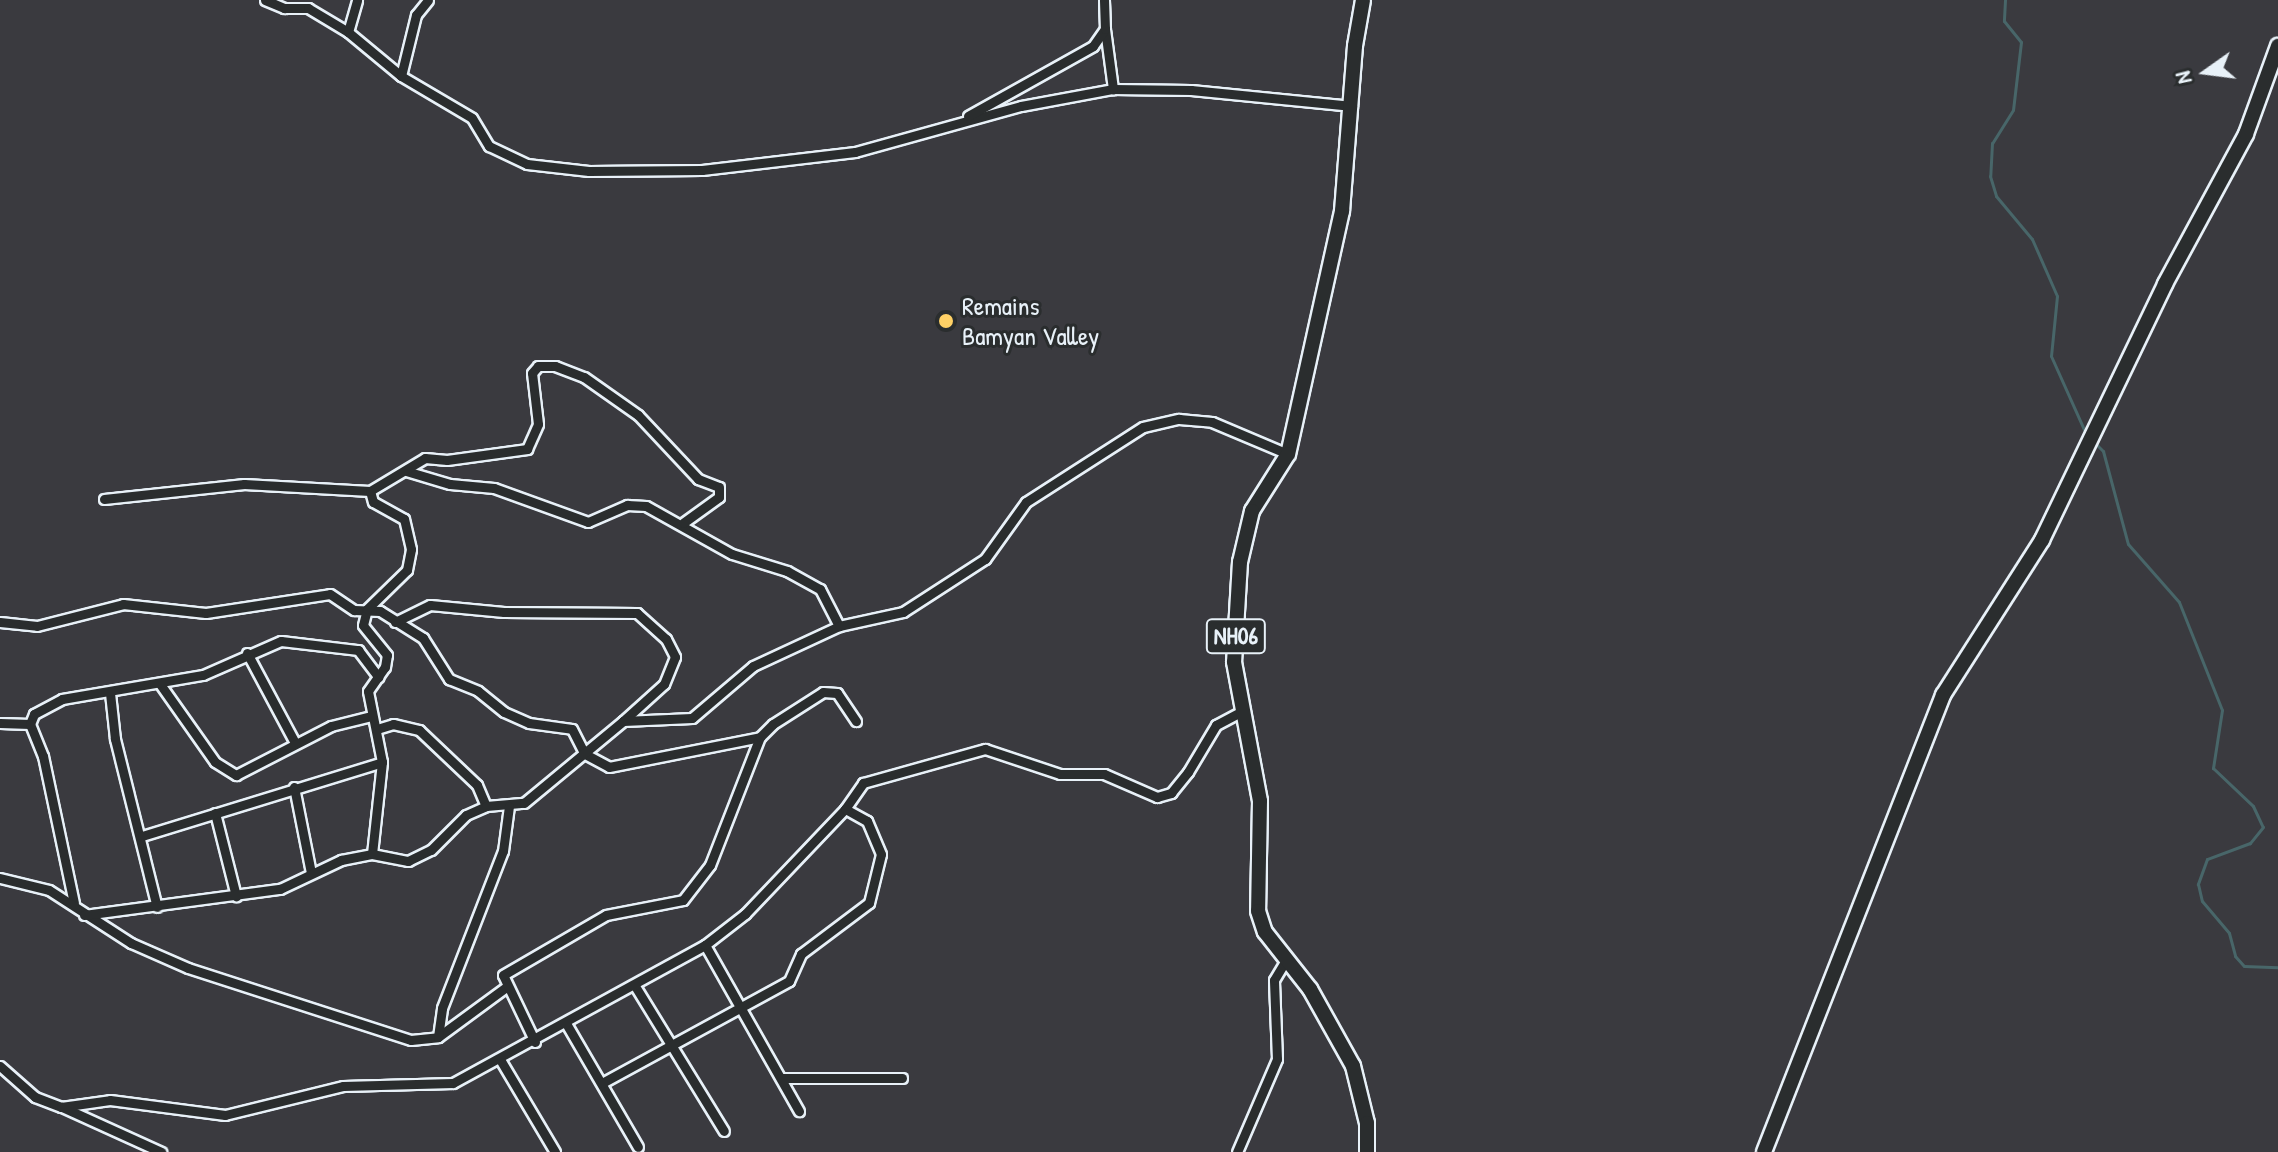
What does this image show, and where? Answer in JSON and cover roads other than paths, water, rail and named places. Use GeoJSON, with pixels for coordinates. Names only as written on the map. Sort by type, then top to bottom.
{"type":"FeatureCollection","features":[{"type":"Feature","properties":{"kind":"main road","name":"NH06"},"geometry":{"type":"LineString","coordinates":[[1363,0],[1355,46],[1354,106],[1342,211],[1288,454],[1252,511],[1240,562],[1234,662],[1260,801],[1258,911],[1285,962],[1310,989],[1353,1066],[1367,1123],[1367,1152]]}},
{"type":"Feature","properties":{"kind":"main road"},"geometry":{"type":"LineString","coordinates":[[1764,1152],[1943,695],[2042,540],[2165,284],[2246,134],[2278,46]]}},
{"type":"Feature","properties":{"kind":"street"},"geometry":{"type":"LineString","coordinates":[[265,0],[284,8],[308,8],[348,32],[401,76],[472,118],[489,146],[527,164],[589,171],[702,170],[840,154],[958,122],[1113,89],[1191,90],[1354,106]]}},
{"type":"Feature","properties":{"kind":"street"},"geometry":{"type":"LineString","coordinates":[[348,32],[357,0]]}},
{"type":"Feature","properties":{"kind":"street"},"geometry":{"type":"LineString","coordinates":[[401,76],[416,15],[428,0]]}},
{"type":"Feature","properties":{"kind":"street"},"geometry":{"type":"LineString","coordinates":[[1104,0],[1113,89]]}},
{"type":"Feature","properties":{"kind":"street"},"geometry":{"type":"LineString","coordinates":[[958,122],[1093,46],[1105,29]]}},
{"type":"Feature","properties":{"kind":"street"},"geometry":{"type":"LineString","coordinates":[[104,499],[244,484],[370,491],[425,458],[447,460],[527,449],[538,424],[532,373],[538,366],[555,366],[584,377],[638,415],[698,479],[719,487],[719,497],[683,523]]}},
{"type":"Feature","properties":{"kind":"street"},"geometry":{"type":"LineString","coordinates":[[623,721],[692,718],[753,666],[839,626],[903,612],[985,559],[1026,502],[1143,427],[1179,419],[1212,422],[1288,454]]}},
{"type":"Feature","properties":{"kind":"street"},"geometry":{"type":"LineString","coordinates":[[406,471],[450,484],[494,488],[588,522],[627,505],[646,506],[683,523],[732,554],[787,571],[820,589],[839,626]]}},
{"type":"Feature","properties":{"kind":"street"},"geometry":{"type":"LineString","coordinates":[[370,491],[373,502],[404,519],[411,549],[407,570],[367,609],[363,625],[387,655],[368,691],[382,762],[372,854]]}},
{"type":"Feature","properties":{"kind":"street"},"geometry":{"type":"LineString","coordinates":[[0,622],[37,626],[123,604],[206,613],[330,594],[354,610],[367,609],[423,638],[449,679],[529,723],[572,729],[585,754],[609,767],[760,737],[823,692],[837,693],[856,721]]}},
{"type":"Feature","properties":{"kind":"street"},"geometry":{"type":"LineString","coordinates":[[84,915],[280,889],[311,873],[372,854],[408,861],[486,806],[524,803],[585,754],[594,740],[623,721],[664,684],[675,657],[666,639],[637,613],[504,612],[430,605],[395,622]]}},
{"type":"Feature","properties":{"kind":"street"},"geometry":{"type":"LineString","coordinates":[[378,677],[358,650],[281,641],[247,653],[203,675],[62,699],[34,714],[30,724],[43,756],[74,903],[84,915],[131,943],[188,968],[411,1040],[438,1037],[506,987]]}},
{"type":"Feature","properties":{"kind":"street"},"geometry":{"type":"LineString","coordinates":[[247,653],[295,743]]}},
{"type":"Feature","properties":{"kind":"street"},"geometry":{"type":"LineString","coordinates":[[160,684],[224,772],[236,775],[295,743],[371,716]]}},
{"type":"Feature","properties":{"kind":"street"},"geometry":{"type":"LineString","coordinates":[[110,693],[115,739],[142,836],[157,907]]}},
{"type":"Feature","properties":{"kind":"street"},"geometry":{"type":"LineString","coordinates":[[61,1107],[110,1100],[225,1115],[343,1086],[420,1088],[453,1083],[567,1025],[705,945],[745,914],[845,809],[863,783],[985,749],[1060,774],[1104,774],[1157,797],[1171,793],[1188,772],[1216,725],[1244,710]]}},
{"type":"Feature","properties":{"kind":"street"},"geometry":{"type":"LineString","coordinates":[[0,723],[30,724]]}},
{"type":"Feature","properties":{"kind":"street"},"geometry":{"type":"LineString","coordinates":[[377,729],[393,724],[419,730],[477,785],[486,806]]}},
{"type":"Feature","properties":{"kind":"street"},"geometry":{"type":"LineString","coordinates":[[535,1042],[506,987],[503,975],[606,915],[683,900],[710,865],[760,737]]}},
{"type":"Feature","properties":{"kind":"street"},"geometry":{"type":"LineString","coordinates":[[142,836],[382,762]]}},
{"type":"Feature","properties":{"kind":"street"},"geometry":{"type":"LineString","coordinates":[[294,787],[311,873]]}},
{"type":"Feature","properties":{"kind":"street"},"geometry":{"type":"LineString","coordinates":[[438,1037],[442,1008],[503,851],[509,806]]}},
{"type":"Feature","properties":{"kind":"street"},"geometry":{"type":"LineString","coordinates":[[602,1083],[789,981],[801,954],[869,903],[881,854],[867,821],[845,809]]}},
{"type":"Feature","properties":{"kind":"street"},"geometry":{"type":"LineString","coordinates":[[215,813],[236,896]]}},
{"type":"Feature","properties":{"kind":"street"},"geometry":{"type":"LineString","coordinates":[[0,878],[74,903]]}},
{"type":"Feature","properties":{"kind":"street"},"geometry":{"type":"LineString","coordinates":[[705,945],[743,1007],[799,1111]]}},
{"type":"Feature","properties":{"kind":"street"},"geometry":{"type":"LineString","coordinates":[[1237,1152],[1277,1059],[1274,980],[1285,962]]}},
{"type":"Feature","properties":{"kind":"street"},"geometry":{"type":"LineString","coordinates":[[635,986],[724,1131]]}},
{"type":"Feature","properties":{"kind":"street"},"geometry":{"type":"LineString","coordinates":[[567,1025],[638,1147]]}},
{"type":"Feature","properties":{"kind":"street"},"geometry":{"type":"LineString","coordinates":[[501,1061],[555,1152]]}},
{"type":"Feature","properties":{"kind":"street"},"geometry":{"type":"LineString","coordinates":[[0,1066],[35,1097],[161,1152]]}},
{"type":"Feature","properties":{"kind":"street"},"geometry":{"type":"LineString","coordinates":[[781,1078],[902,1078]]}},
{"type":"Feature","properties":{"kind":"waterway"},"geometry":{"type":"LineString","coordinates":[[2005,0],[2004,21],[2021,42],[2013,110],[1992,143],[1990,176],[1996,196],[2032,239],[2057,296],[2051,356],[2086,434]]}},
{"type":"Feature","properties":{"kind":"waterway"},"geometry":{"type":"LineString","coordinates":[[2094,442],[2103,451],[2128,544],[2179,602],[2222,710],[2213,768],[2253,806],[2263,827],[2250,843],[2207,859],[2198,884],[2202,901],[2229,933],[2235,956],[2244,966],[2278,967]]}},
{"type":"Feature","properties":{"kind":"place","name":"Remains Bamyan Valley"},"geometry":{"type":"Point","coordinates":[946,321]}}]}
